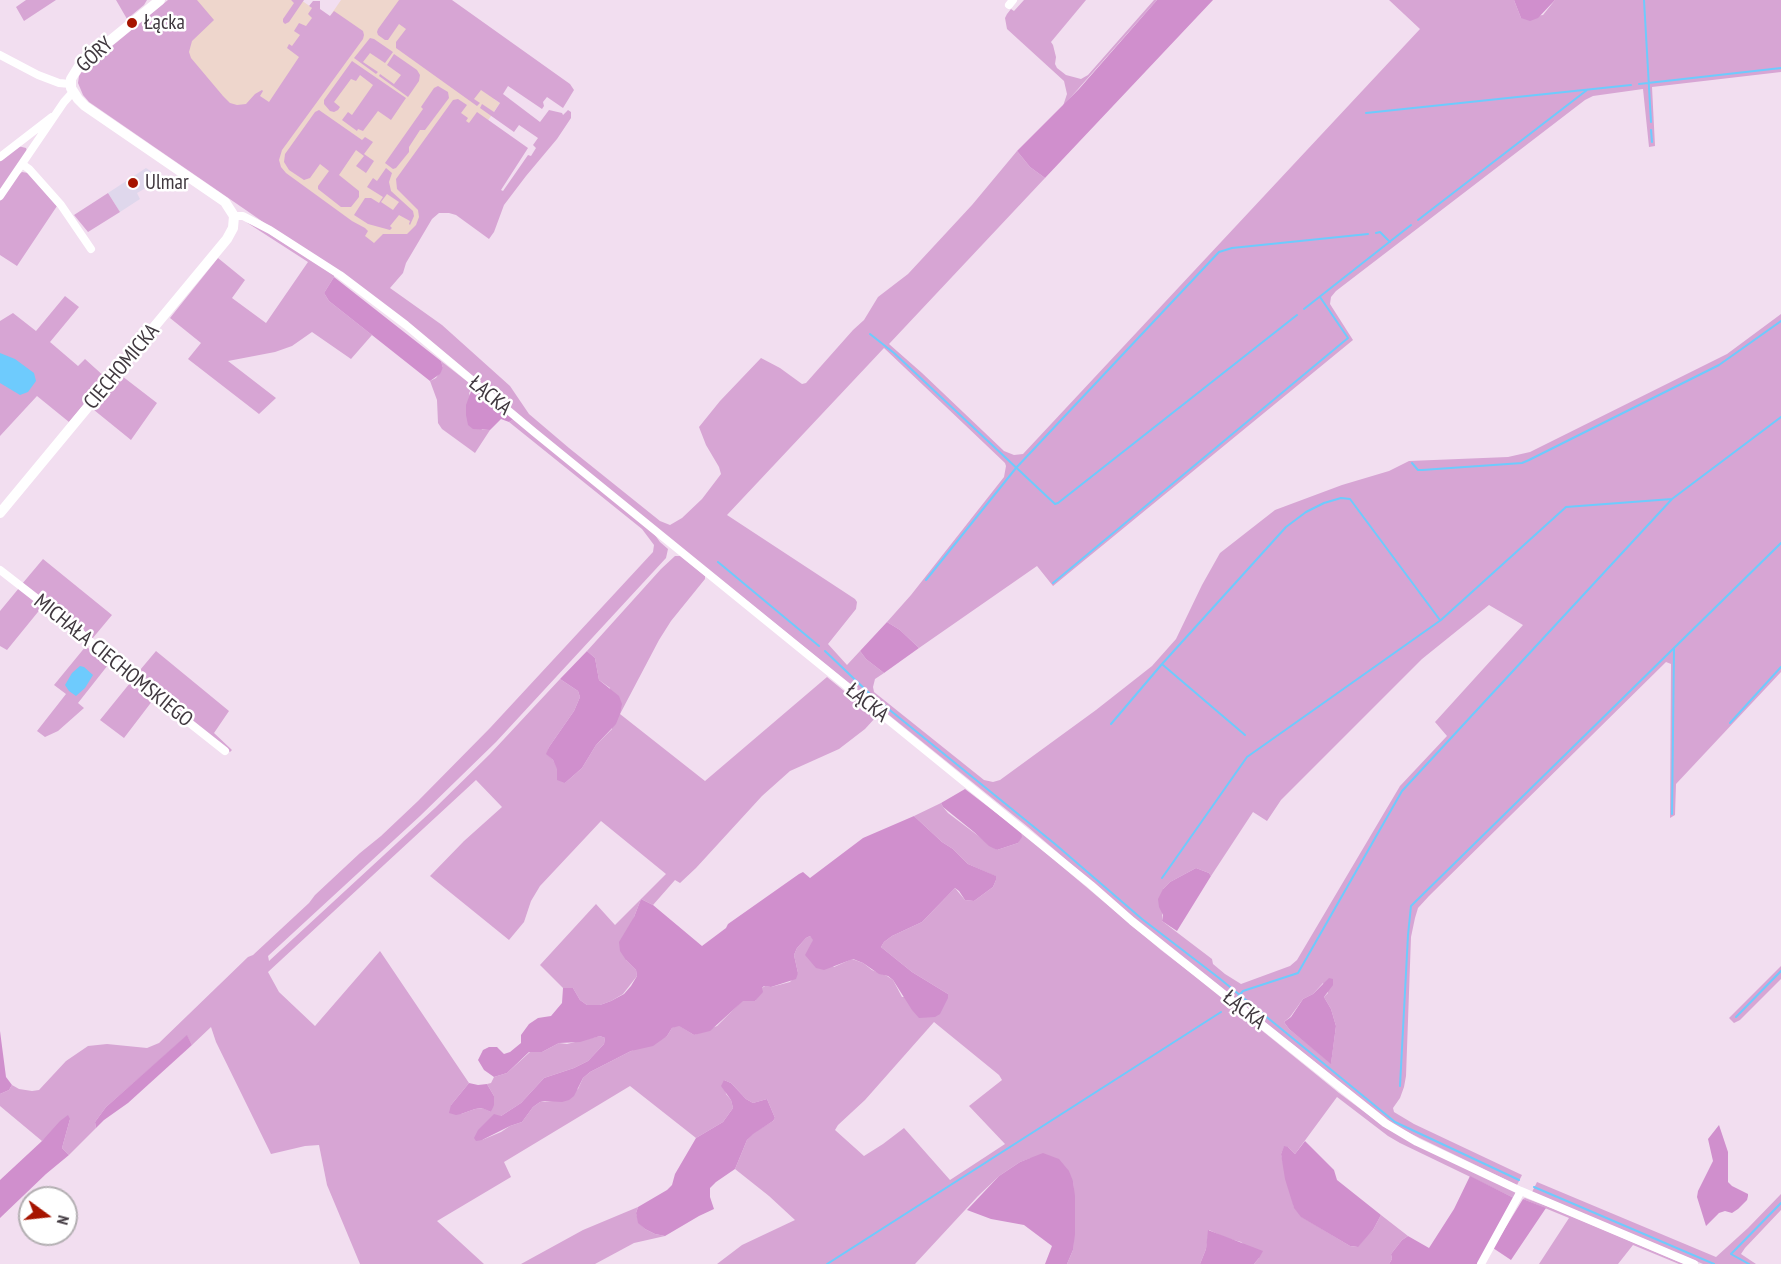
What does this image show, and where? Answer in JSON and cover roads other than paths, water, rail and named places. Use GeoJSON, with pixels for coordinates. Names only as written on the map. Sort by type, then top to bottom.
{"type":"FeatureCollection","features":[{"type":"Feature","properties":{"kind":"street","name":"GÓRY"},"geometry":{"type":"LineString","coordinates":[[72,88],[72,77],[79,66],[160,0]]}},
{"type":"Feature","properties":{"kind":"street","name":"ŁĄCKA"},"geometry":{"type":"LineString","coordinates":[[0,55],[38,75],[72,88],[85,106],[222,200],[234,216],[243,216],[270,230],[340,275],[406,325],[1132,921],[1385,1123],[1417,1142],[1521,1191],[1694,1264]]}},
{"type":"Feature","properties":{"kind":"street"},"geometry":{"type":"LineString","coordinates":[[0,196],[72,88]]}},
{"type":"Feature","properties":{"kind":"street"},"geometry":{"type":"LineString","coordinates":[[0,157],[57,113]]}},
{"type":"Feature","properties":{"kind":"street"},"geometry":{"type":"LineString","coordinates":[[22,164],[61,205],[91,249]]}},
{"type":"Feature","properties":{"kind":"street","name":"CIECHOMICKA"},"geometry":{"type":"LineString","coordinates":[[0,513],[227,239],[233,228],[234,216]]}},
{"type":"Feature","properties":{"kind":"street","name":"MICHAŁA CIECHOMSKIEGO"},"geometry":{"type":"LineString","coordinates":[[0,570],[225,751]]}},
{"type":"Feature","properties":{"kind":"street"},"geometry":{"type":"LineString","coordinates":[[1481,1264],[1521,1191]]}},
{"type":"Feature","properties":{"kind":"water"},"geometry":{"type":"Polygon","coordinates":[[[0,353],[15,359],[34,373],[36,381],[28,392],[20,395],[0,383],[0,353]]]}},
{"type":"Feature","properties":{"kind":"water"},"geometry":{"type":"Polygon","coordinates":[[[80,666],[93,675],[85,688],[76,696],[65,685],[72,673],[80,666]]]}},
{"type":"Feature","properties":{"kind":"waterway"},"geometry":{"type":"LineString","coordinates":[[1644,0],[1651,122]]}},
{"type":"Feature","properties":{"kind":"waterway"},"geometry":{"type":"LineString","coordinates":[[1639,84],[1781,68]]}},
{"type":"Feature","properties":{"kind":"waterway"},"geometry":{"type":"LineString","coordinates":[[1366,113],[1631,85]]}},
{"type":"Feature","properties":{"kind":"waterway"},"geometry":{"type":"LineString","coordinates":[[1418,220],[1587,90]]}},
{"type":"Feature","properties":{"kind":"waterway"},"geometry":{"type":"LineString","coordinates":[[1651,130],[1652,142]]}},
{"type":"Feature","properties":{"kind":"waterway"},"geometry":{"type":"LineString","coordinates":[[1304,309],[1411,225]]}},
{"type":"Feature","properties":{"kind":"waterway"},"geometry":{"type":"LineString","coordinates":[[1376,233],[1380,232],[1390,242]]}},
{"type":"Feature","properties":{"kind":"waterway"},"geometry":{"type":"LineString","coordinates":[[926,580],[1016,468],[1219,252],[1232,248],[1368,234]]}},
{"type":"Feature","properties":{"kind":"waterway"},"geometry":{"type":"LineString","coordinates":[[1053,583],[1348,338],[1320,297]]}},
{"type":"Feature","properties":{"kind":"waterway"},"geometry":{"type":"LineString","coordinates":[[870,334],[894,353],[1055,504],[1297,315]]}},
{"type":"Feature","properties":{"kind":"waterway"},"geometry":{"type":"LineString","coordinates":[[1412,463],[1418,470],[1522,463],[1719,365],[1781,321]]}},
{"type":"Feature","properties":{"kind":"waterway"},"geometry":{"type":"LineString","coordinates":[[1238,997],[1243,991],[1298,973],[1402,791],[1672,499],[1781,417]]}},
{"type":"Feature","properties":{"kind":"waterway"},"geometry":{"type":"LineString","coordinates":[[1111,724],[1286,527],[1306,512],[1324,503],[1341,498],[1350,499],[1440,620]]}},
{"type":"Feature","properties":{"kind":"waterway"},"geometry":{"type":"LineString","coordinates":[[1162,878],[1247,757],[1441,620],[1566,507],[1672,499]]}},
{"type":"Feature","properties":{"kind":"waterway"},"geometry":{"type":"LineString","coordinates":[[1400,1086],[1411,906],[1781,543]]}},
{"type":"Feature","properties":{"kind":"waterway"},"geometry":{"type":"LineString","coordinates":[[718,562],[819,646]]}},
{"type":"Feature","properties":{"kind":"waterway"},"geometry":{"type":"LineString","coordinates":[[1672,814],[1674,649]]}},
{"type":"Feature","properties":{"kind":"waterway"},"geometry":{"type":"LineString","coordinates":[[825,651],[870,694],[1055,844],[1142,919],[1219,978],[1395,1122],[1519,1180]]}},
{"type":"Feature","properties":{"kind":"waterway"},"geometry":{"type":"LineString","coordinates":[[1163,665],[1245,735]]}},
{"type":"Feature","properties":{"kind":"waterway"},"geometry":{"type":"LineString","coordinates":[[1730,723],[1781,667]]}},
{"type":"Feature","properties":{"kind":"waterway"},"geometry":{"type":"LineString","coordinates":[[1736,1017],[1781,971]]}},
{"type":"Feature","properties":{"kind":"waterway"},"geometry":{"type":"LineString","coordinates":[[827,1264],[1221,1012]]}},
{"type":"Feature","properties":{"kind":"waterway"},"geometry":{"type":"LineString","coordinates":[[1534,1187],[1714,1264]]}},
{"type":"Feature","properties":{"kind":"waterway"},"geometry":{"type":"LineString","coordinates":[[1749,1264],[1731,1254],[1781,1203]]}},
{"type":"Feature","properties":{"kind":"place","name":"Łącka"},"geometry":{"type":"Point","coordinates":[132,23]}},
{"type":"Feature","properties":{"kind":"place","name":"Ulmar"},"geometry":{"type":"Point","coordinates":[133,183]}}]}
